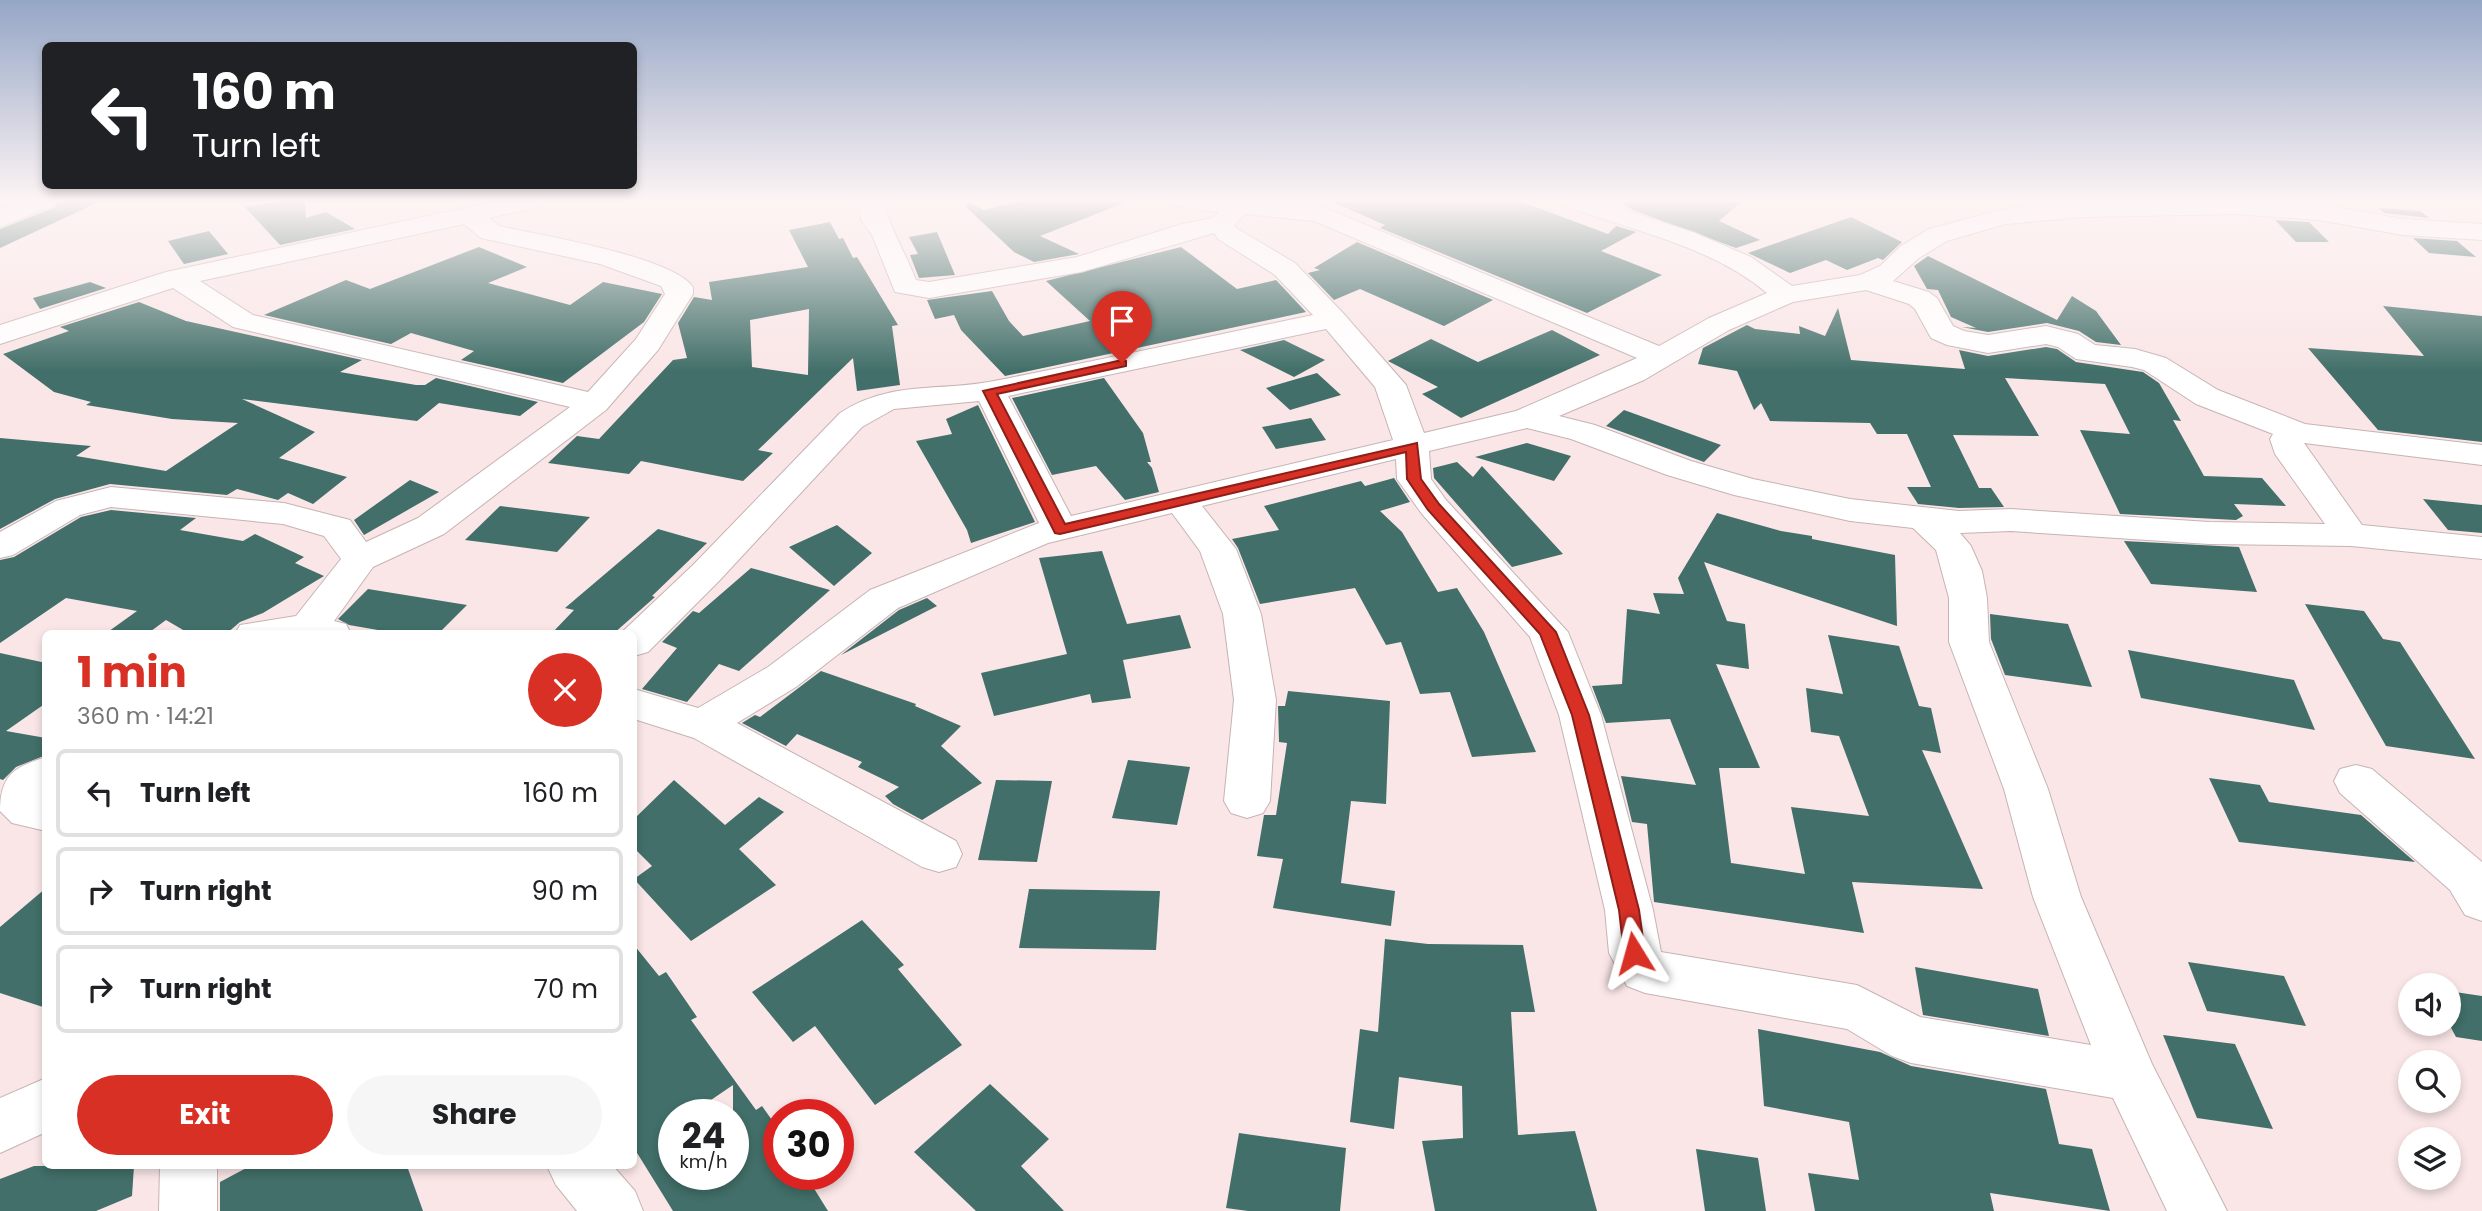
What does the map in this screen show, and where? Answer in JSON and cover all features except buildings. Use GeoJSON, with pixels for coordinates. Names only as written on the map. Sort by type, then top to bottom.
{"type":"FeatureCollection","features":[{"type":"Feature","properties":{"kind":"street"},"geometry":{"type":"LineString","coordinates":[[0,335],[176,278],[273,258]]}},
{"type":"Feature","properties":{"kind":"street"},"geometry":{"type":"LineString","coordinates":[[322,630],[360,559],[431,526],[595,403],[647,344],[678,294],[679,287],[671,280],[606,258]]}},
{"type":"Feature","properties":{"kind":"street"},"geometry":{"type":"LineString","coordinates":[[894,258],[905,286],[929,290],[1082,264],[1102,258]]}},
{"type":"Feature","properties":{"kind":"street"},"geometry":{"type":"LineString","coordinates":[[1266,258],[1285,269],[1334,318],[1390,386],[1412,446],[1414,479],[1434,507],[1548,632],[1580,715],[1629,910],[1634,953],[1645,971],[1857,1008],[1911,1039],[2130,1076]]}},
{"type":"Feature","properties":{"kind":"street"},"geometry":{"type":"LineString","coordinates":[[1423,258],[1660,357]]}},
{"type":"Feature","properties":{"kind":"street"},"geometry":{"type":"LineString","coordinates":[[1724,258],[1772,282],[1786,295]]}},
{"type":"Feature","properties":{"kind":"street"},"geometry":{"type":"LineString","coordinates":[[704,724],[782,677],[884,598],[964,563],[1037,535],[1527,418],[1633,373],[1719,324],[1786,295],[1867,282],[1890,272],[1904,258]]}},
{"type":"Feature","properties":{"kind":"street"},"geometry":{"type":"LineString","coordinates":[[176,278],[243,321],[595,403]]}},
{"type":"Feature","properties":{"kind":"street"},"geometry":{"type":"LineString","coordinates":[[1867,282],[1919,298],[1927,304],[1941,332],[1957,340],[1988,344],[2046,335],[2068,340],[2087,353],[2135,358],[2155,364],[2207,397],[2299,433],[2482,455]]}},
{"type":"Feature","properties":{"kind":"street"},"geometry":{"type":"LineString","coordinates":[[637,640],[874,404],[989,391],[1334,318]]}},
{"type":"Feature","properties":{"kind":"street"},"geometry":{"type":"LineString","coordinates":[[989,391],[1060,530]]}},
{"type":"Feature","properties":{"kind":"street"},"geometry":{"type":"LineString","coordinates":[[1527,418],[1583,432],[1679,468],[1746,488],[1850,510],[1926,520],[2011,520],[2209,533],[2351,535],[2482,548]]}},
{"type":"Feature","properties":{"kind":"street"},"geometry":{"type":"LineString","coordinates":[[2299,433],[2286,439],[2292,454],[2351,535]]}},
{"type":"Feature","properties":{"kind":"street"},"geometry":{"type":"LineString","coordinates":[[0,547],[68,508],[88,500],[111,497],[284,514],[337,528],[360,559]]}},
{"type":"Feature","properties":{"kind":"street"},"geometry":{"type":"LineString","coordinates":[[1181,502],[1218,549],[1242,614],[1255,699],[1247,801]]}},
{"type":"Feature","properties":{"kind":"street"},"geometry":{"type":"LineString","coordinates":[[1926,520],[1952,546],[1963,571],[1968,598],[1969,642],[2026,789],[2057,897],[2130,1076],[2198,1211]]}},
{"type":"Feature","properties":{"kind":"street"},"geometry":{"type":"LineString","coordinates":[[637,704],[683,721],[704,724],[939,854]]}},
{"type":"Feature","properties":{"kind":"street"},"geometry":{"type":"LineString","coordinates":[[2356,782],[2467,877],[2482,901]]}},
{"type":"Feature","properties":{"kind":"street"},"geometry":{"type":"LineString","coordinates":[[0,1127],[42,1105]]}},
{"type":"Feature","properties":{"kind":"street"},"geometry":{"type":"LineString","coordinates":[[188,1211],[190,1169]]}},
{"type":"Feature","properties":{"kind":"street"},"geometry":{"type":"LineString","coordinates":[[579,1169],[614,1211]]}},
{"type":"Feature","properties":{"kind":"route"},"geometry":{"type":"LineString","coordinates":[[1122,363],[989,391],[1060,530],[1412,446],[1414,479],[1434,507],[1548,632],[1580,715],[1629,910],[1634,953]]}}]}
